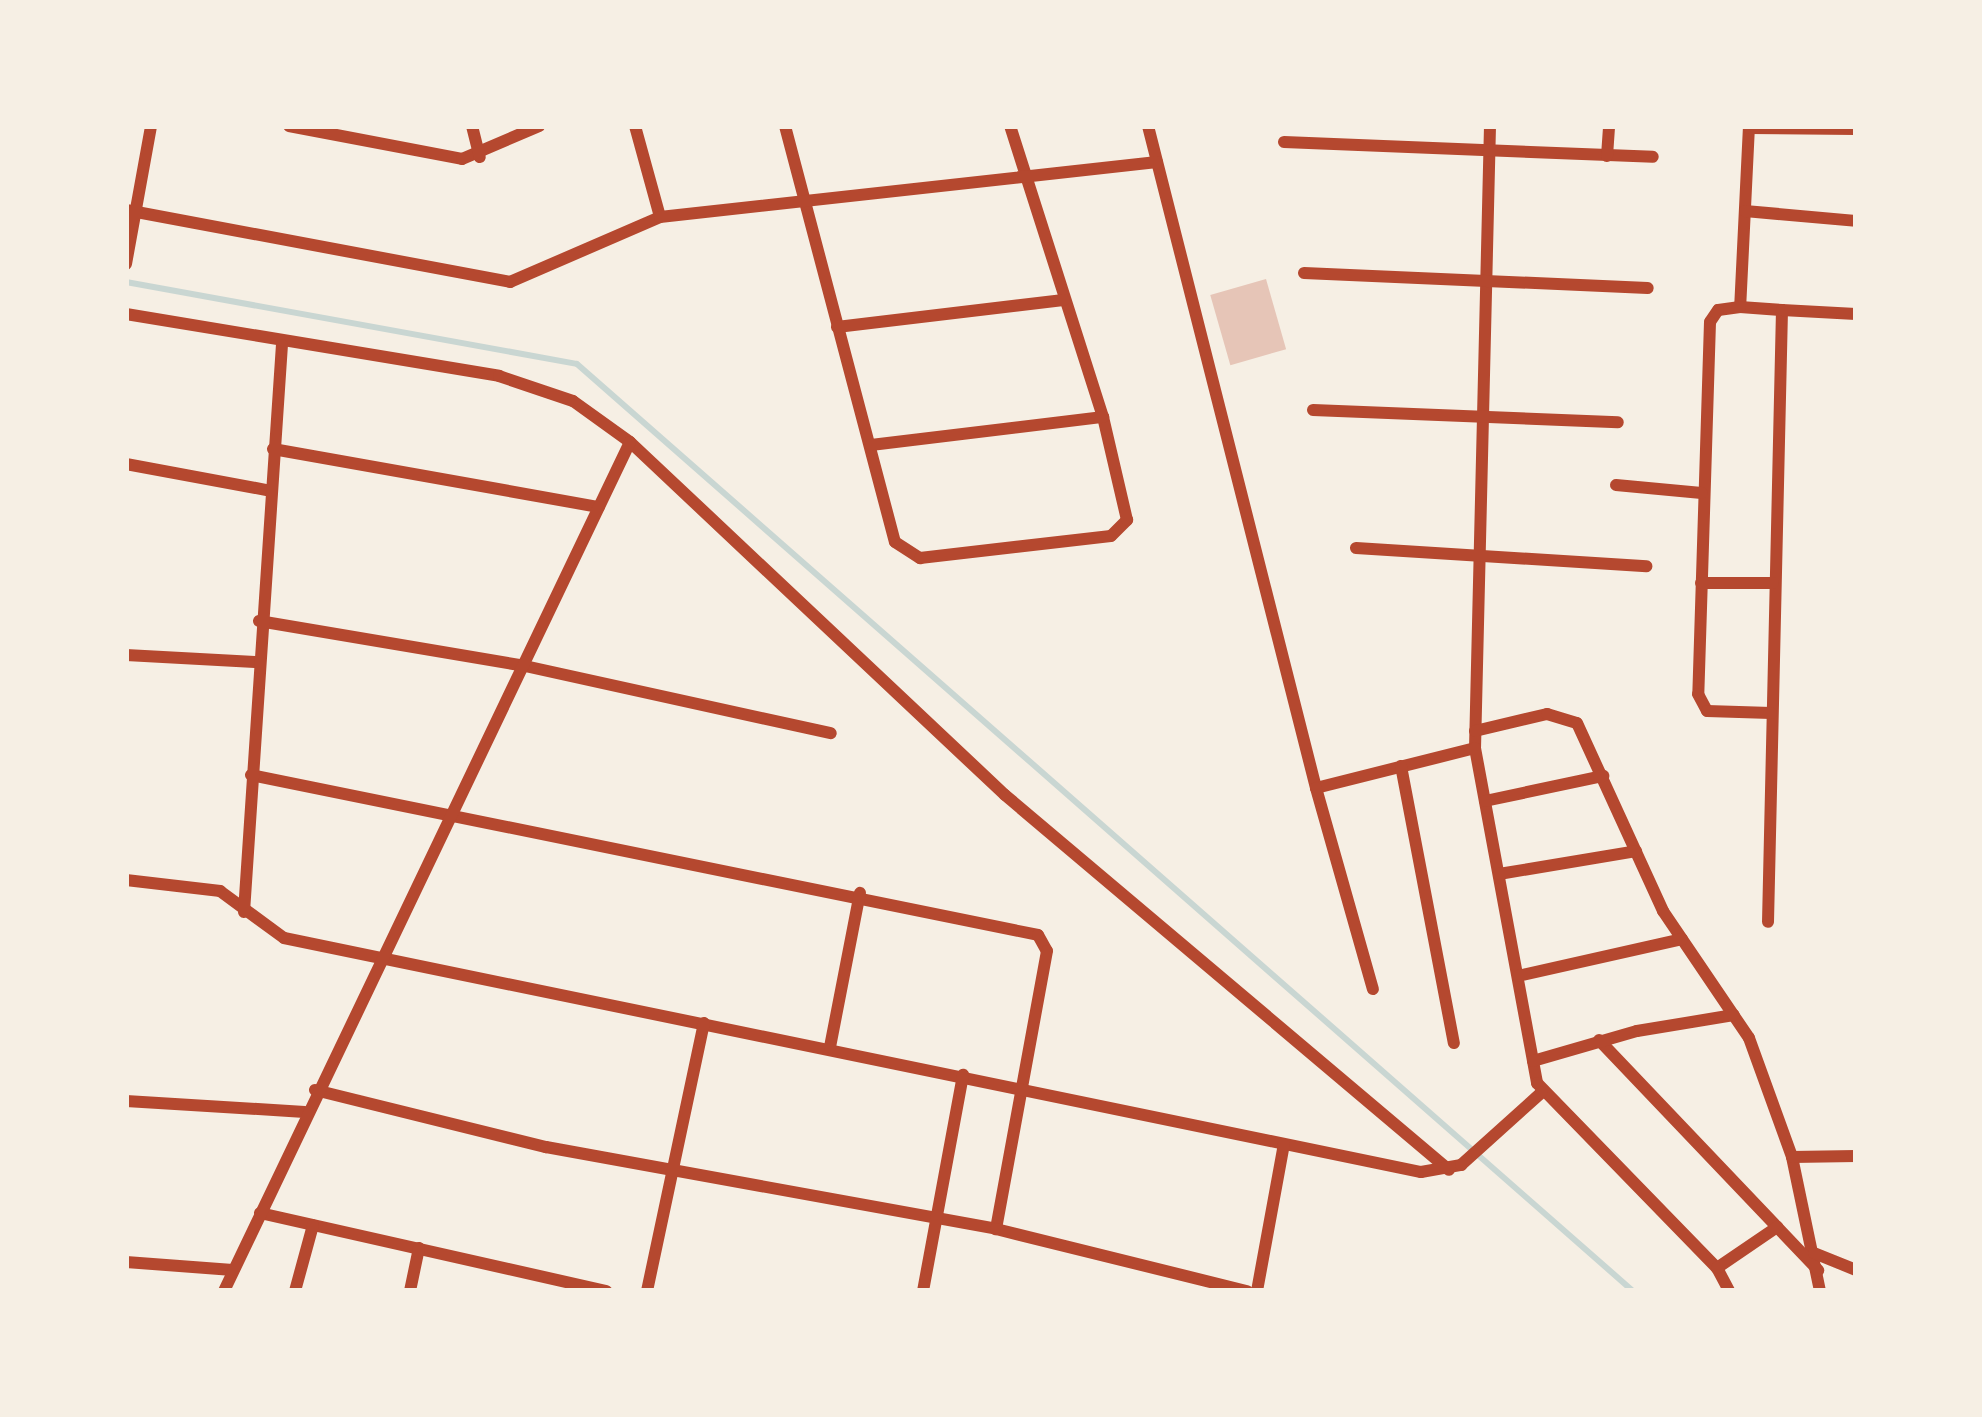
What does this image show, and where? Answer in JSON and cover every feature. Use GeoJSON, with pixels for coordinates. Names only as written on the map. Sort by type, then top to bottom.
{"type":"FeatureCollection","features":[{"type":"Feature","properties":{"kind":"street"},"geometry":{"type":"LineString","coordinates":[[126,264],[131,211],[151,126]]}},
{"type":"Feature","properties":{"kind":"street"},"geometry":{"type":"LineString","coordinates":[[290,126],[441,157],[480,157],[539,126]]}},
{"type":"Feature","properties":{"kind":"street"},"geometry":{"type":"LineString","coordinates":[[472,126],[480,157]]}},
{"type":"Feature","properties":{"kind":"street"},"geometry":{"type":"LineString","coordinates":[[635,126],[660,218]]}},
{"type":"Feature","properties":{"kind":"street"},"geometry":{"type":"LineString","coordinates":[[785,126],[895,542],[911,557],[1112,536],[1121,531],[1127,507],[1010,126]]}},
{"type":"Feature","properties":{"kind":"street"},"geometry":{"type":"LineString","coordinates":[[1148,126],[1316,788],[1373,989]]}},
{"type":"Feature","properties":{"kind":"street"},"geometry":{"type":"LineString","coordinates":[[1490,126],[1474,748],[1533,1061],[1541,1093],[1717,1268],[1729,1291]]}},
{"type":"Feature","properties":{"kind":"street"},"geometry":{"type":"LineString","coordinates":[[1607,156],[1609,126]]}},
{"type":"Feature","properties":{"kind":"street"},"geometry":{"type":"LineString","coordinates":[[1740,307],[1749,127],[1856,129]]}},
{"type":"Feature","properties":{"kind":"street"},"geometry":{"type":"LineString","coordinates":[[1284,142],[1653,157]]}},
{"type":"Feature","properties":{"kind":"street"},"geometry":{"type":"LineString","coordinates":[[131,211],[510,282],[660,218],[1028,181],[1157,162]]}},
{"type":"Feature","properties":{"kind":"street"},"geometry":{"type":"LineString","coordinates":[[1745,211],[1856,220]]}},
{"type":"Feature","properties":{"kind":"street"},"geometry":{"type":"LineString","coordinates":[[1304,273],[1486,276],[1648,288]]}},
{"type":"Feature","properties":{"kind":"street"},"geometry":{"type":"LineString","coordinates":[[837,327],[1064,300]]}},
{"type":"Feature","properties":{"kind":"street"},"geometry":{"type":"LineString","coordinates":[[1771,713],[1702,708],[1702,493],[1710,322],[1718,310],[1740,307],[1856,314]]}},
{"type":"Feature","properties":{"kind":"street"},"geometry":{"type":"LineString","coordinates":[[1768,922],[1781,310]]}},
{"type":"Feature","properties":{"kind":"street"},"geometry":{"type":"LineString","coordinates":[[126,314],[282,345],[534,383],[630,442],[1004,796],[1455,1167]]}},
{"type":"Feature","properties":{"kind":"street"},"geometry":{"type":"LineString","coordinates":[[244,912],[255,662],[282,345]]}},
{"type":"Feature","properties":{"kind":"street"},"geometry":{"type":"LineString","coordinates":[[1313,410],[1618,422]]}},
{"type":"Feature","properties":{"kind":"street"},"geometry":{"type":"LineString","coordinates":[[871,445],[1103,417]]}},
{"type":"Feature","properties":{"kind":"street"},"geometry":{"type":"LineString","coordinates":[[224,1291],[315,1090],[387,960],[452,812],[630,442]]}},
{"type":"Feature","properties":{"kind":"street"},"geometry":{"type":"LineString","coordinates":[[273,449],[598,507]]}},
{"type":"Feature","properties":{"kind":"street"},"geometry":{"type":"LineString","coordinates":[[126,464],[271,490]]}},
{"type":"Feature","properties":{"kind":"street"},"geometry":{"type":"LineString","coordinates":[[1616,485],[1702,493]]}},
{"type":"Feature","properties":{"kind":"street"},"geometry":{"type":"LineString","coordinates":[[1356,548],[1646,566]]}},
{"type":"Feature","properties":{"kind":"street"},"geometry":{"type":"LineString","coordinates":[[1701,583],[1773,583]]}},
{"type":"Feature","properties":{"kind":"street"},"geometry":{"type":"LineString","coordinates":[[259,621],[525,666],[831,733]]}},
{"type":"Feature","properties":{"kind":"street"},"geometry":{"type":"LineString","coordinates":[[126,655],[255,662]]}},
{"type":"Feature","properties":{"kind":"street"},"geometry":{"type":"LineString","coordinates":[[1475,730],[1547,714],[1572,717],[1682,939],[1750,1038],[1792,1157],[1820,1291]]}},
{"type":"Feature","properties":{"kind":"street"},"geometry":{"type":"LineString","coordinates":[[1316,788],[1474,748]]}},
{"type":"Feature","properties":{"kind":"street"},"geometry":{"type":"LineString","coordinates":[[1401,766],[1454,1043]]}},
{"type":"Feature","properties":{"kind":"street"},"geometry":{"type":"LineString","coordinates":[[251,775],[1027,930],[1045,942],[996,1229]]}},
{"type":"Feature","properties":{"kind":"street"},"geometry":{"type":"LineString","coordinates":[[1485,802],[1603,776]]}},
{"type":"Feature","properties":{"kind":"street"},"geometry":{"type":"LineString","coordinates":[[1499,874],[1636,851]]}},
{"type":"Feature","properties":{"kind":"street"},"geometry":{"type":"LineString","coordinates":[[126,880],[206,887],[284,938],[1421,1172],[1455,1167],[1500,1122],[1541,1093]]}},
{"type":"Feature","properties":{"kind":"street"},"geometry":{"type":"LineString","coordinates":[[830,1047],[860,893]]}},
{"type":"Feature","properties":{"kind":"street"},"geometry":{"type":"LineString","coordinates":[[1518,976],[1682,939]]}},
{"type":"Feature","properties":{"kind":"street"},"geometry":{"type":"LineString","coordinates":[[1533,1061],[1599,1040],[1734,1015]]}},
{"type":"Feature","properties":{"kind":"street"},"geometry":{"type":"LineString","coordinates":[[646,1291],[704,1023]]}},
{"type":"Feature","properties":{"kind":"street"},"geometry":{"type":"LineString","coordinates":[[1599,1040],[1818,1270]]}},
{"type":"Feature","properties":{"kind":"street"},"geometry":{"type":"LineString","coordinates":[[923,1291],[963,1076]]}},
{"type":"Feature","properties":{"kind":"street"},"geometry":{"type":"LineString","coordinates":[[315,1090],[671,1169],[996,1229],[1247,1291]]}},
{"type":"Feature","properties":{"kind":"street"},"geometry":{"type":"LineString","coordinates":[[126,1101],[305,1112]]}},
{"type":"Feature","properties":{"kind":"street"},"geometry":{"type":"LineString","coordinates":[[1257,1291],[1284,1144]]}},
{"type":"Feature","properties":{"kind":"street"},"geometry":{"type":"LineString","coordinates":[[1792,1157],[1856,1156]]}},
{"type":"Feature","properties":{"kind":"street"},"geometry":{"type":"LineString","coordinates":[[260,1213],[419,1248],[531,1284],[606,1291]]}},
{"type":"Feature","properties":{"kind":"street"},"geometry":{"type":"LineString","coordinates":[[296,1291],[313,1225]]}},
{"type":"Feature","properties":{"kind":"street"},"geometry":{"type":"LineString","coordinates":[[1717,1268],[1777,1227]]}},
{"type":"Feature","properties":{"kind":"street"},"geometry":{"type":"LineString","coordinates":[[410,1291],[419,1248]]}},
{"type":"Feature","properties":{"kind":"street"},"geometry":{"type":"LineString","coordinates":[[1814,1253],[1856,1270]]}},
{"type":"Feature","properties":{"kind":"street"},"geometry":{"type":"LineString","coordinates":[[126,1262],[233,1270]]}},
{"type":"Feature","properties":{"kind":"building"},"geometry":{"type":"Polygon","coordinates":[[[1266,279],[1286,349],[1230,365],[1210,295],[1266,279]]]}},
{"type":"Feature","properties":{"kind":"waterway"},"geometry":{"type":"LineString","coordinates":[[126,282],[577,364],[1633,1291]]}}]}
